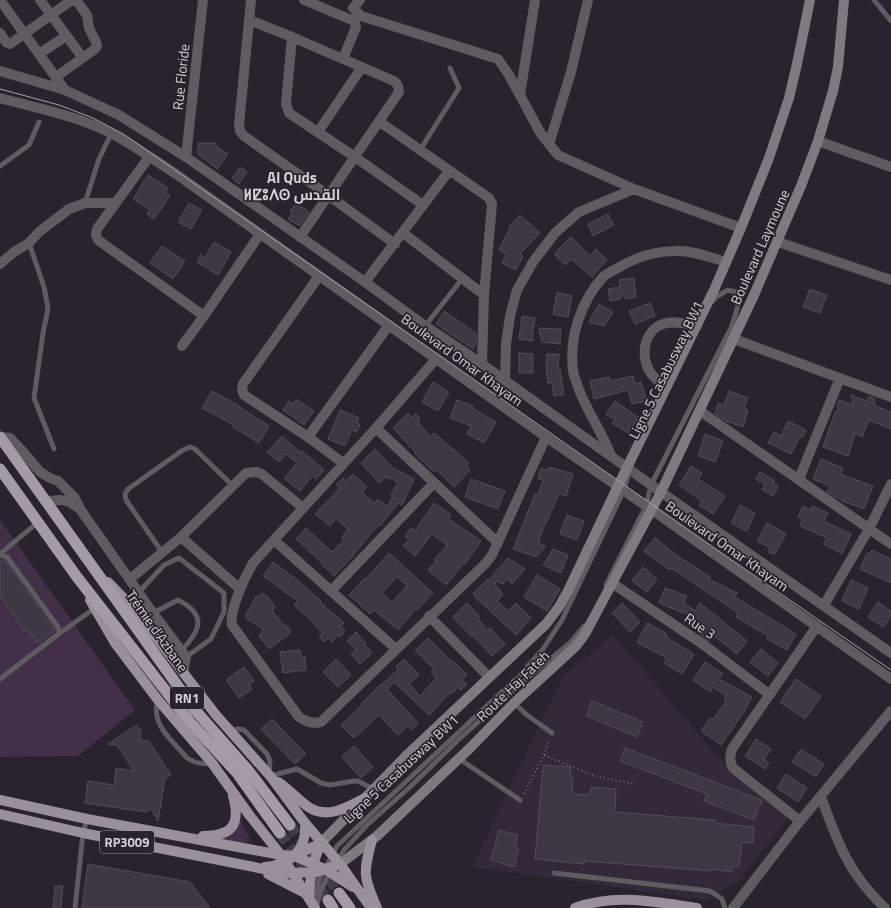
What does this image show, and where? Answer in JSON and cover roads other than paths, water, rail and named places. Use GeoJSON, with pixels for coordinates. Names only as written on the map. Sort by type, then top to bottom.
{"type":"FeatureCollection","features":[{"type":"Feature","properties":{"kind":"highway","name":"RN1"},"geometry":{"type":"LineString","coordinates":[[0,437],[92,565]]}},
{"type":"Feature","properties":{"kind":"highway","name":"RN1"},"geometry":{"type":"LineString","coordinates":[[0,469],[77,577]]}},
{"type":"Feature","properties":{"kind":"highway","name":"Trémie d'Azbane"},"geometry":{"type":"LineString","coordinates":[[92,565],[195,710],[248,770],[290,825]]}},
{"type":"Feature","properties":{"kind":"highway","name":"Trémie d'Azbane"},"geometry":{"type":"LineString","coordinates":[[77,577],[190,722],[237,773],[280,833]]}},
{"type":"Feature","properties":{"kind":"highway"},"geometry":{"type":"LineString","coordinates":[[339,893],[350,908]]}},
{"type":"Feature","properties":{"kind":"main road","name":"Boulevard Laymoune"},"geometry":{"type":"LineString","coordinates":[[629,469],[726,262],[769,158],[789,98],[810,0]]}},
{"type":"Feature","properties":{"kind":"main road","name":"Boulevard Laymoune"},"geometry":{"type":"LineString","coordinates":[[661,492],[734,339],[802,186],[818,141],[833,91],[838,67],[844,0]]}},
{"type":"Feature","properties":{"kind":"main road","name":"Route Haj Fateh"},"geometry":{"type":"LineString","coordinates":[[321,843],[373,789],[546,624],[559,607],[568,591],[621,488],[629,469]]}},
{"type":"Feature","properties":{"kind":"main road","name":"Route Haj Fateh"},"geometry":{"type":"LineString","coordinates":[[332,864],[372,840],[514,703],[576,646],[585,634],[612,583],[649,508],[661,492]]}},
{"type":"Feature","properties":{"kind":"main road"},"geometry":{"type":"LineString","coordinates":[[92,565],[135,610],[216,715],[270,776],[321,843],[332,864],[358,891],[371,908]]}},
{"type":"Feature","properties":{"kind":"main road"},"geometry":{"type":"LineString","coordinates":[[77,577],[116,643],[158,700],[212,763],[231,791],[283,859],[311,903]]}},
{"type":"Feature","properties":{"kind":"main road"},"geometry":{"type":"LineString","coordinates":[[270,776],[309,807],[318,811],[330,812],[342,809],[365,798]]}},
{"type":"Feature","properties":{"kind":"main road"},"geometry":{"type":"LineString","coordinates":[[183,836],[214,836],[229,830],[236,817],[236,807],[231,791]]}},
{"type":"Feature","properties":{"kind":"main road","name":"RP3009"},"geometry":{"type":"LineString","coordinates":[[0,800],[87,819],[183,836],[283,859]]}},
{"type":"Feature","properties":{"kind":"main road","name":"RP3009"},"geometry":{"type":"LineString","coordinates":[[0,814],[83,833],[255,868],[293,874]]}},
{"type":"Feature","properties":{"kind":"main road"},"geometry":{"type":"LineString","coordinates":[[294,856],[302,847],[304,841],[306,831],[305,823]]}},
{"type":"Feature","properties":{"kind":"main road"},"geometry":{"type":"LineString","coordinates":[[372,840],[365,872],[368,886],[377,908]]}},
{"type":"Feature","properties":{"kind":"main road"},"geometry":{"type":"LineString","coordinates":[[255,868],[277,866],[283,859],[294,856],[321,843]]}},
{"type":"Feature","properties":{"kind":"main road"},"geometry":{"type":"LineString","coordinates":[[311,903],[312,868],[321,843]]}},
{"type":"Feature","properties":{"kind":"main road"},"geometry":{"type":"LineString","coordinates":[[294,856],[312,868]]}},
{"type":"Feature","properties":{"kind":"main road"},"geometry":{"type":"LineString","coordinates":[[293,874],[332,864]]}},
{"type":"Feature","properties":{"kind":"main road"},"geometry":{"type":"LineString","coordinates":[[255,868],[311,903]]}},
{"type":"Feature","properties":{"kind":"main road"},"geometry":{"type":"LineString","coordinates":[[574,908],[597,902],[622,899],[697,908]]}},
{"type":"Feature","properties":{"kind":"street"},"geometry":{"type":"LineString","coordinates":[[0,0],[65,90]]}},
{"type":"Feature","properties":{"kind":"street"},"geometry":{"type":"LineString","coordinates":[[40,0],[83,58]]}},
{"type":"Feature","properties":{"kind":"street"},"geometry":{"type":"LineString","coordinates":[[0,33],[6,42],[10,44],[72,0]]}},
{"type":"Feature","properties":{"kind":"street"},"geometry":{"type":"LineString","coordinates":[[56,77],[97,46],[89,28],[87,15],[76,0]]}},
{"type":"Feature","properties":{"kind":"street","name":"Rue Floride"},"geometry":{"type":"LineString","coordinates":[[186,157],[203,0]]}},
{"type":"Feature","properties":{"kind":"street"},"geometry":{"type":"LineString","coordinates":[[251,0],[239,125],[240,131],[244,136],[395,244]]}},
{"type":"Feature","properties":{"kind":"street"},"geometry":{"type":"LineString","coordinates":[[304,0],[354,21],[356,27],[343,59]]}},
{"type":"Feature","properties":{"kind":"street"},"geometry":{"type":"LineString","coordinates":[[360,0],[353,8],[361,16],[498,59],[509,75],[541,134],[558,155],[634,189],[741,228]]}},
{"type":"Feature","properties":{"kind":"street"},"geometry":{"type":"LineString","coordinates":[[520,95],[535,0]]}},
{"type":"Feature","properties":{"kind":"street"},"geometry":{"type":"LineString","coordinates":[[550,144],[572,72],[588,0]]}},
{"type":"Feature","properties":{"kind":"street"},"geometry":{"type":"LineString","coordinates":[[249,20],[394,81],[397,83],[399,88],[399,92],[380,122],[300,237]]}},
{"type":"Feature","properties":{"kind":"street"},"geometry":{"type":"LineString","coordinates":[[39,54],[66,36]]}},
{"type":"Feature","properties":{"kind":"street"},"geometry":{"type":"LineString","coordinates":[[292,37],[286,104],[289,113],[423,205]]}},
{"type":"Feature","properties":{"kind":"street"},"geometry":{"type":"LineString","coordinates":[[318,132],[362,67]]}},
{"type":"Feature","properties":{"kind":"street","name":"Boulevard Omar Khayam"},"geometry":{"type":"LineString","coordinates":[[0,71],[65,90],[119,115],[186,157],[891,653]]}},
{"type":"Feature","properties":{"kind":"street","name":"Boulevard Omar Khayam"},"geometry":{"type":"LineString","coordinates":[[0,98],[66,115],[100,128],[149,157],[891,679]]}},
{"type":"Feature","properties":{"kind":"street"},"geometry":{"type":"LineString","coordinates":[[380,122],[489,198],[492,204],[484,295],[482,364]]}},
{"type":"Feature","properties":{"kind":"street"},"geometry":{"type":"LineString","coordinates":[[818,141],[891,167]]}},
{"type":"Feature","properties":{"kind":"street"},"geometry":{"type":"LineString","coordinates":[[149,157],[97,228],[96,235],[98,240],[204,316]]}},
{"type":"Feature","properties":{"kind":"street"},"geometry":{"type":"LineString","coordinates":[[365,282],[449,171]]}},
{"type":"Feature","properties":{"kind":"street"},"geometry":{"type":"LineString","coordinates":[[505,382],[506,344],[510,316],[517,290],[533,262],[555,233],[579,212],[634,189]]}},
{"type":"Feature","properties":{"kind":"street"},"geometry":{"type":"LineString","coordinates":[[0,264],[69,209],[85,203],[116,203]]}},
{"type":"Feature","properties":{"kind":"street"},"geometry":{"type":"LineString","coordinates":[[403,233],[484,295]]}},
{"type":"Feature","properties":{"kind":"street"},"geometry":{"type":"LineString","coordinates":[[182,346],[260,234]]}},
{"type":"Feature","properties":{"kind":"street"},"geometry":{"type":"LineString","coordinates":[[778,242],[891,280]]}},
{"type":"Feature","properties":{"kind":"street"},"geometry":{"type":"LineString","coordinates":[[611,456],[581,396],[573,371],[573,348],[577,321],[589,297],[604,276],[630,260],[655,253],[677,251],[697,254],[726,262]]}},
{"type":"Feature","properties":{"kind":"street"},"geometry":{"type":"LineString","coordinates":[[319,276],[243,384],[242,390],[244,395],[308,437],[343,464]]}},
{"type":"Feature","properties":{"kind":"street"},"geometry":{"type":"LineString","coordinates":[[667,386],[654,377],[648,370],[644,358],[645,345],[649,335],[655,328],[664,323],[678,322],[697,326]]}},
{"type":"Feature","properties":{"kind":"street"},"geometry":{"type":"LineString","coordinates":[[308,437],[389,325]]}},
{"type":"Feature","properties":{"kind":"street"},"geometry":{"type":"LineString","coordinates":[[734,339],[891,397]]}},
{"type":"Feature","properties":{"kind":"street"},"geometry":{"type":"LineString","coordinates":[[436,359],[376,428],[253,563],[244,578],[232,613],[232,625],[299,718],[308,723],[314,724],[321,722],[429,616],[485,564],[492,555],[498,543],[546,437]]}},
{"type":"Feature","properties":{"kind":"street"},"geometry":{"type":"LineString","coordinates":[[799,479],[840,378]]}},
{"type":"Feature","properties":{"kind":"street"},"geometry":{"type":"LineString","coordinates":[[700,411],[891,544]]}},
{"type":"Feature","properties":{"kind":"street"},"geometry":{"type":"LineString","coordinates":[[376,428],[498,543]]}},
{"type":"Feature","properties":{"kind":"street"},"geometry":{"type":"LineString","coordinates":[[0,437],[10,438],[40,472],[52,480],[58,481],[74,497],[80,510],[183,654],[183,672]]}},
{"type":"Feature","properties":{"kind":"street"},"geometry":{"type":"LineString","coordinates":[[130,579],[181,537],[243,474],[257,472],[263,475],[303,508]]}},
{"type":"Feature","properties":{"kind":"street"},"geometry":{"type":"LineString","coordinates":[[331,591],[434,483]]}},
{"type":"Feature","properties":{"kind":"street"},"geometry":{"type":"LineString","coordinates":[[824,605],[869,529],[891,484]]}},
{"type":"Feature","properties":{"kind":"street"},"geometry":{"type":"LineString","coordinates":[[46,502],[57,500],[69,501],[80,510]]}},
{"type":"Feature","properties":{"kind":"street"},"geometry":{"type":"LineString","coordinates":[[181,537],[240,589]]}},
{"type":"Feature","properties":{"kind":"street"},"geometry":{"type":"LineString","coordinates":[[274,540],[396,650]]}},
{"type":"Feature","properties":{"kind":"street","name":"Rue 3"},"geometry":{"type":"LineString","coordinates":[[612,583],[704,646],[770,695]]}},
{"type":"Feature","properties":{"kind":"street"},"geometry":{"type":"LineString","coordinates":[[429,616],[489,677]]}},
{"type":"Feature","properties":{"kind":"street"},"geometry":{"type":"LineString","coordinates":[[800,821],[733,768],[730,764],[729,758],[732,748],[817,626]]}},
{"type":"Feature","properties":{"kind":"street"},"geometry":{"type":"LineString","coordinates":[[732,908],[800,821],[891,711]]}},
{"type":"Feature","properties":{"kind":"street"},"geometry":{"type":"LineString","coordinates":[[821,797],[845,858],[864,887],[885,908]]}},
{"type":"Feature","properties":{"kind":"lane"},"geometry":{"type":"LineString","coordinates":[[874,0],[891,21]]}},
{"type":"Feature","properties":{"kind":"lane"},"geometry":{"type":"LineString","coordinates":[[420,150],[458,88],[450,68]]}},
{"type":"Feature","properties":{"kind":"lane"},"geometry":{"type":"LineString","coordinates":[[0,166],[29,145],[39,122]]}},
{"type":"Feature","properties":{"kind":"lane"},"geometry":{"type":"LineString","coordinates":[[85,203],[99,159],[111,134]]}},
{"type":"Feature","properties":{"kind":"lane"},"geometry":{"type":"LineString","coordinates":[[28,243],[44,287],[48,309],[43,333],[34,398],[54,449]]}},
{"type":"Feature","properties":{"kind":"lane"},"geometry":{"type":"LineString","coordinates":[[425,326],[462,279]]}},
{"type":"Feature","properties":{"kind":"lane","name":"Ligne 5 Casabusway BW1"},"geometry":{"type":"LineString","coordinates":[[311,903],[315,890],[332,864],[367,825],[410,788],[457,741],[576,637],[586,623],[649,508],[651,485],[732,326],[739,302],[736,292],[728,290],[716,297],[707,310],[629,469]]}},
{"type":"Feature","properties":{"kind":"lane"},"geometry":{"type":"LineString","coordinates":[[162,552],[126,500],[128,489],[183,450],[190,447],[195,449],[232,485]]}},
{"type":"Feature","properties":{"kind":"lane","name":"Ligne 5 Casabusway BW1"},"geometry":{"type":"LineString","coordinates":[[332,864],[344,839],[520,675],[543,649],[562,620],[621,488]]}},
{"type":"Feature","properties":{"kind":"lane"},"geometry":{"type":"LineString","coordinates":[[38,522],[0,554],[7,557],[58,627],[60,633]]}},
{"type":"Feature","properties":{"kind":"lane"},"geometry":{"type":"LineString","coordinates":[[139,592],[164,566],[179,558],[224,593],[224,612],[210,640],[183,654]]}},
{"type":"Feature","properties":{"kind":"lane"},"geometry":{"type":"LineString","coordinates":[[153,613],[178,600],[188,605],[196,615],[198,626],[193,638],[183,654]]}},
{"type":"Feature","properties":{"kind":"lane"},"geometry":{"type":"LineString","coordinates":[[0,679],[95,608]]}},
{"type":"Feature","properties":{"kind":"lane"},"geometry":{"type":"LineString","coordinates":[[158,700],[156,714],[160,726],[187,758],[193,762],[205,764],[212,763]]}},
{"type":"Feature","properties":{"kind":"lane"},"geometry":{"type":"LineString","coordinates":[[514,703],[527,715],[552,733]]}},
{"type":"Feature","properties":{"kind":"lane"},"geometry":{"type":"LineString","coordinates":[[458,758],[520,800]]}},
{"type":"Feature","properties":{"kind":"lane"},"geometry":{"type":"LineString","coordinates":[[270,776],[297,769],[321,783],[330,784],[358,781],[373,789]]}},
{"type":"Feature","properties":{"kind":"lane"},"geometry":{"type":"LineString","coordinates":[[75,908],[83,833],[87,819]]}},
{"type":"Feature","properties":{"kind":"lane"},"geometry":{"type":"LineString","coordinates":[[554,873],[710,892],[722,899],[725,908]]}},
{"type":"Feature","properties":{"kind":"tunnel"},"geometry":{"type":"LineString","coordinates":[[290,825],[339,893]]}},
{"type":"Feature","properties":{"kind":"tunnel"},"geometry":{"type":"LineString","coordinates":[[280,833],[328,900]]}},
{"type":"Feature","properties":{"kind":"tram line"},"geometry":{"type":"LineString","coordinates":[[0,89],[59,105],[93,118],[125,135],[891,670]]}},
{"type":"Feature","properties":{"kind":"district","name":"Al Quds ⵍⵇⵓⴷⵙ القدس"},"geometry":{"type":"Point","coordinates":[292,186]}}]}
